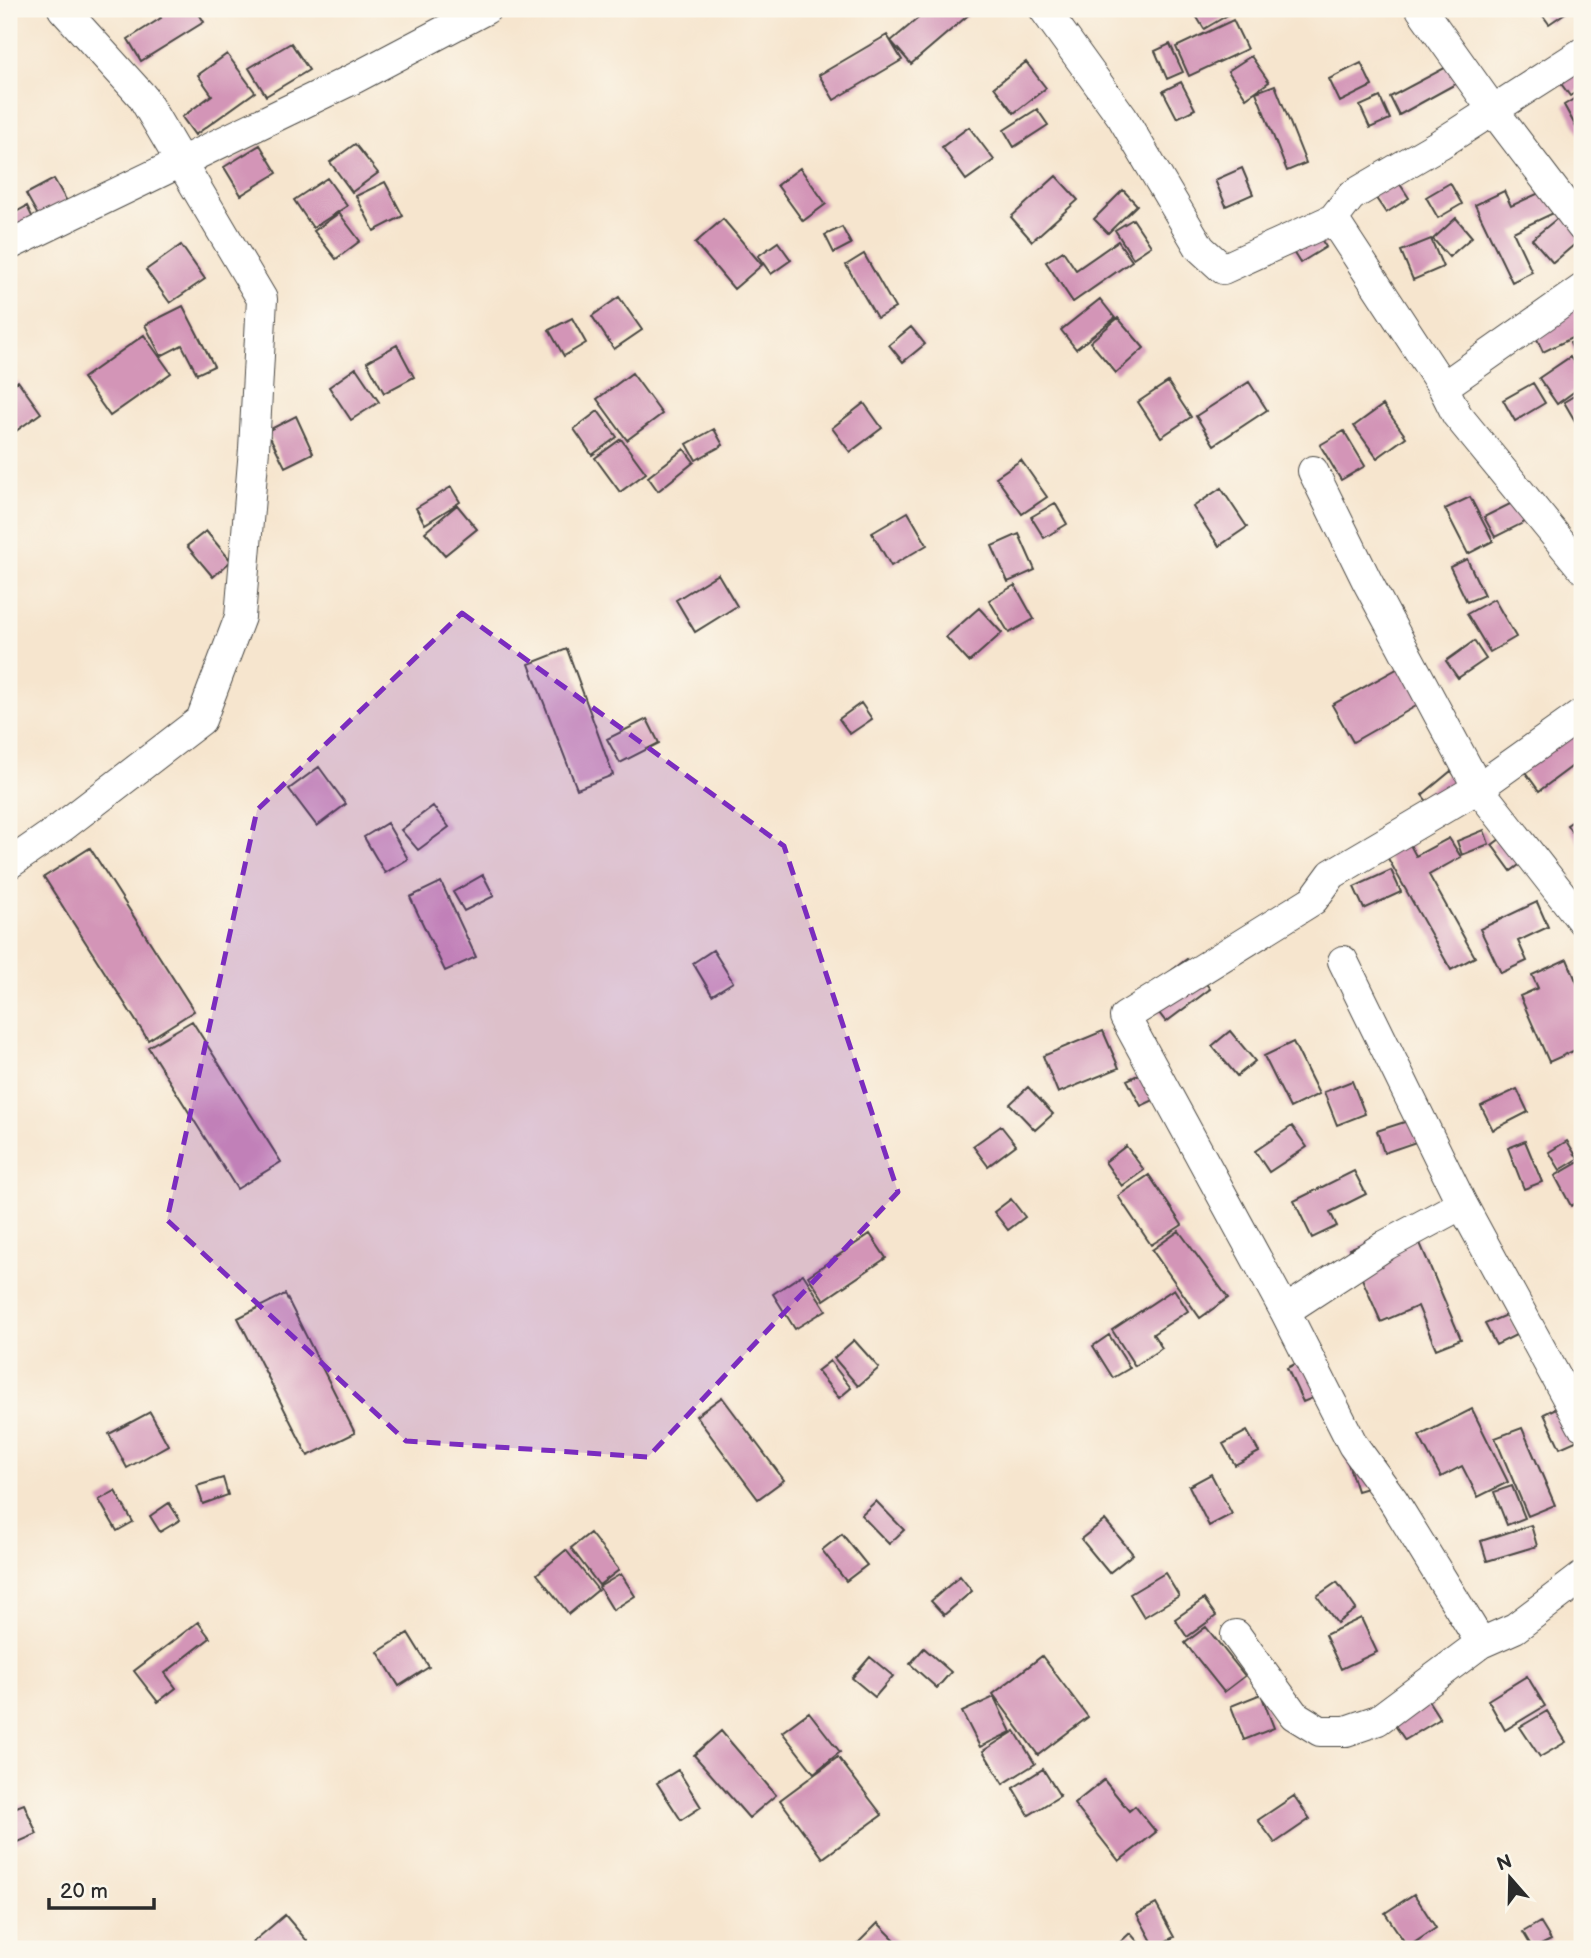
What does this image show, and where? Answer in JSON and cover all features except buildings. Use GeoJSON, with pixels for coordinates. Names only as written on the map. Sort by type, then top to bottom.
{"type":"FeatureCollection","features":[{"type":"Feature","properties":{"kind":"street"},"geometry":{"type":"LineString","coordinates":[[9,864],[62,827],[201,720],[240,617],[254,449],[262,299],[142,96],[63,9]]}},
{"type":"Feature","properties":{"kind":"street"},"geometry":{"type":"LineString","coordinates":[[9,245],[355,78],[486,9]]}},
{"type":"Feature","properties":{"kind":"street"},"geometry":{"type":"LineString","coordinates":[[1044,9],[1122,117],[1200,248],[1223,269],[1333,219],[1351,196],[1493,110],[1582,52]]}},
{"type":"Feature","properties":{"kind":"street"},"geometry":{"type":"LineString","coordinates":[[1421,9],[1582,227]]}},
{"type":"Feature","properties":{"kind":"street"},"geometry":{"type":"LineString","coordinates":[[1333,219],[1443,387],[1457,415],[1582,568]]}},
{"type":"Feature","properties":{"kind":"street"},"geometry":{"type":"LineString","coordinates":[[1443,387],[1582,289]]}},
{"type":"Feature","properties":{"kind":"street"},"geometry":{"type":"LineString","coordinates":[[1313,471],[1367,581],[1478,788],[1582,921]]}},
{"type":"Feature","properties":{"kind":"street"},"geometry":{"type":"LineString","coordinates":[[1482,1643],[1393,1500],[1353,1445],[1285,1311],[1125,1017],[1312,900],[1332,874],[1478,788],[1582,714]]}},
{"type":"Feature","properties":{"kind":"street"},"geometry":{"type":"LineString","coordinates":[[1343,961],[1462,1204],[1582,1425]]}},
{"type":"Feature","properties":{"kind":"street"},"geometry":{"type":"LineString","coordinates":[[1285,1311],[1386,1245],[1462,1204]]}},
{"type":"Feature","properties":{"kind":"street"},"geometry":{"type":"LineString","coordinates":[[1236,1635],[1294,1715],[1320,1731],[1346,1731],[1378,1720],[1482,1643],[1515,1628],[1582,1577]]}},
{"type":"Feature","properties":{"kind":"highlighted area"},"geometry":{"type":"Polygon","coordinates":[[[462,613],[784,846],[898,1192],[648,1457],[406,1441],[167,1220],[257,810],[462,613]]]}}]}
